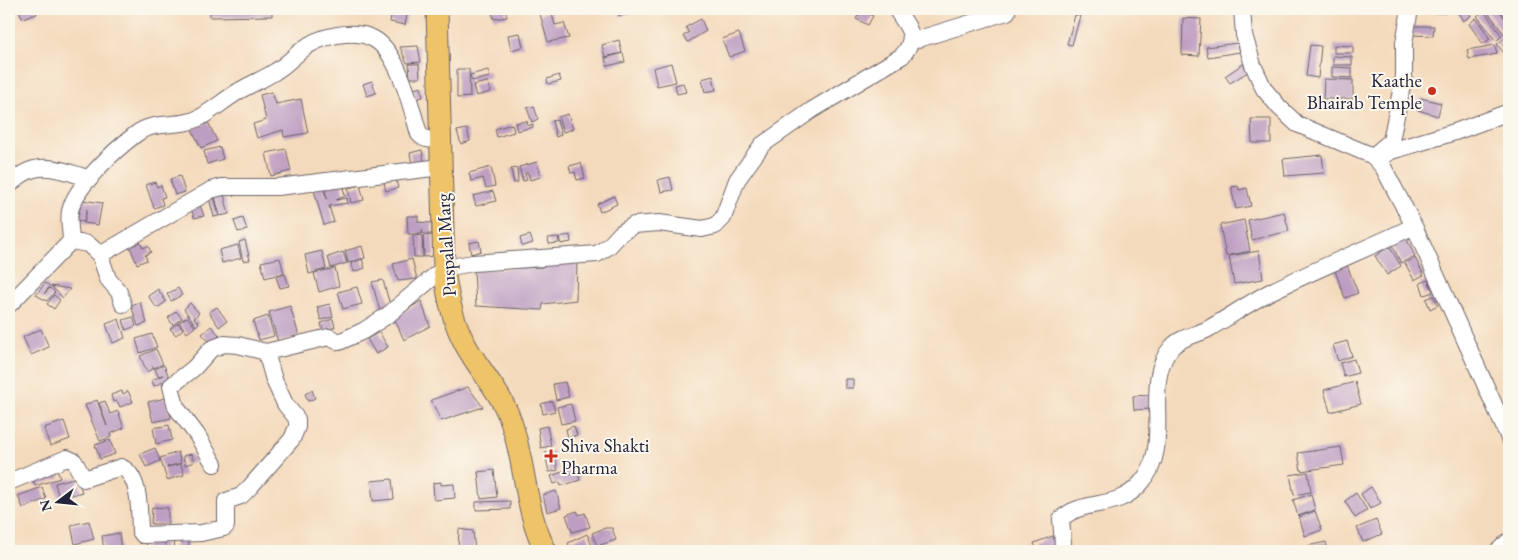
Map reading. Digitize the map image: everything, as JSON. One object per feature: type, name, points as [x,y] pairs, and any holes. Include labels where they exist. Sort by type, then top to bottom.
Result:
[{"type":"main road","name":"Puspalal Marg","points":[[437,9],[444,268],[447,295],[456,326],[465,346],[505,407],[511,421],[529,502],[546,551]]},
{"type":"street","points":[[896,9],[908,28],[912,41]]},
{"type":"street","points":[[1242,9],[1244,35],[1253,65],[1264,88],[1279,108],[1297,124],[1375,158],[1383,167],[1414,226],[1509,438]]},
{"type":"street","points":[[1375,158],[1391,141],[1404,76],[1404,42],[1410,9]]},
{"type":"street","points":[[214,464],[197,435],[176,407],[171,386],[194,368],[211,349],[224,344],[238,345],[266,352],[329,337],[339,342],[363,331],[388,315],[444,268],[473,263],[597,254],[628,228],[641,224],[659,223],[702,229],[715,226],[723,218],[737,180],[762,145],[812,110],[902,56],[912,41],[1007,12]]},
{"type":"street","points":[[72,241],[69,212],[74,200],[102,164],[138,132],[161,124],[181,125],[200,117],[241,90],[288,64],[303,49],[316,41],[333,36],[364,35],[382,46],[397,69],[419,134],[429,140],[441,139]]},
{"type":"street","points":[[1375,158],[1509,112]]},
{"type":"street","points":[[9,186],[30,169],[52,167],[90,179]]},
{"type":"street","points":[[100,255],[211,190],[222,187],[278,187],[441,167]]},
{"type":"street","points":[[1063,544],[1061,519],[1068,513],[1076,508],[1123,499],[1133,492],[1149,473],[1159,421],[1157,381],[1163,360],[1174,345],[1202,332],[1271,292],[1414,226]]},
{"type":"street","points":[[72,241],[88,244],[100,255],[108,279],[119,292],[123,304]]},
{"type":"street","points":[[9,305],[72,241]]},
{"type":"street","points":[[9,482],[67,458],[74,461],[78,472],[84,479],[121,467],[131,474],[136,489],[140,531],[143,535],[201,533],[224,528],[226,526],[226,501],[241,496],[250,487],[292,439],[297,427],[297,420],[285,404],[274,380],[266,352]]},
{"type":"street","points":[[1498,551],[1509,541]]},
{"type":"building","points":[[19,9],[35,9],[37,14],[22,18]]},
{"type":"building","points":[[210,9],[272,9],[272,16],[210,17]]},
{"type":"building","points":[[392,9],[408,9],[405,25],[390,22]]},
{"type":"building","points":[[491,9],[505,9],[507,17],[494,19]]},
{"type":"building","points":[[617,9],[636,9],[637,12],[619,16]]},
{"type":"building","points":[[1426,9],[1448,9],[1447,13],[1425,12]]},
{"type":"building","points":[[1456,9],[1467,9],[1471,16],[1463,21]]},
{"type":"building","points":[[1498,9],[1509,24],[1509,31],[1504,34],[1486,10]]},
{"type":"building","points":[[1499,9],[1509,9],[1509,22]]},
{"type":"building","points":[[861,10],[873,16],[868,25],[856,19]]},
{"type":"building","points":[[551,11],[555,25],[564,23],[569,38],[548,42],[540,14]]},
{"type":"building","points":[[1484,11],[1502,36],[1496,41],[1477,16]]},
{"type":"building","points":[[1075,15],[1080,16],[1072,45],[1067,44]]},
{"type":"building","points":[[1183,18],[1201,19],[1199,56],[1182,55]]},
{"type":"building","points":[[1476,18],[1490,39],[1483,44],[1469,24]]},
{"type":"building","points":[[701,19],[706,31],[688,42],[683,36],[689,33],[686,27]]},
{"type":"building","points":[[1413,26],[1434,26],[1433,36],[1413,35]]},
{"type":"building","points":[[520,33],[523,47],[511,50],[508,35]]},
{"type":"building","points":[[739,33],[745,51],[729,57],[722,39]]},
{"type":"building","points":[[1505,38],[1509,44],[1509,60],[1497,44]]},
{"type":"building","points":[[619,40],[622,53],[605,57],[602,45]]},
{"type":"building","points":[[1238,43],[1240,52],[1208,57],[1206,47]]},
{"type":"building","points":[[1310,45],[1321,46],[1318,78],[1306,76]]},
{"type":"building","points":[[1334,45],[1353,46],[1353,53],[1334,53]]},
{"type":"building","points":[[1495,45],[1497,54],[1469,59],[1467,50]]},
{"type":"building","points":[[418,46],[421,62],[407,63],[400,47]]},
{"type":"building","points":[[623,53],[625,62],[607,66],[605,58]]},
{"type":"building","points":[[1333,56],[1352,57],[1352,65],[1333,65]]},
{"type":"building","points":[[671,63],[676,82],[657,86],[653,68]]},
{"type":"building","points":[[409,64],[419,64],[420,78],[410,78]]},
{"type":"building","points":[[1243,64],[1248,72],[1230,83],[1225,76]]},
{"type":"building","points":[[1332,67],[1352,68],[1352,78],[1332,77]]},
{"type":"building","points":[[457,69],[469,69],[470,97],[457,98]]},
{"type":"building","points":[[488,70],[490,77],[472,81],[470,75]]},
{"type":"building","points":[[559,75],[561,81],[548,84],[547,79]]},
{"type":"building","points":[[713,76],[716,90],[705,92],[702,79]]},
{"type":"building","points":[[1324,79],[1353,80],[1353,99],[1323,99]]},
{"type":"building","points":[[372,81],[376,93],[367,96],[363,84]]},
{"type":"building","points":[[488,82],[491,92],[476,96],[473,85]]},
{"type":"building","points":[[683,83],[686,92],[677,94],[675,85]]},
{"type":"building","points":[[421,87],[423,97],[416,99],[414,89]]},
{"type":"building","points":[[272,92],[276,104],[301,99],[308,133],[284,137],[283,130],[257,138],[253,124],[266,120],[260,95]]},
{"type":"building","points":[[1421,98],[1441,103],[1438,116],[1418,110]]},
{"type":"building","points":[[534,106],[538,119],[532,122],[527,108]]},
{"type":"building","points":[[568,114],[573,129],[563,132],[558,117]]},
{"type":"building","points":[[1251,119],[1271,119],[1271,143],[1252,143]]},
{"type":"building","points":[[557,120],[561,135],[556,137],[552,121]]},
{"type":"building","points":[[527,121],[528,126],[533,124],[533,127],[517,131],[515,123]]},
{"type":"building","points":[[208,122],[217,141],[201,148],[192,129]]},
{"type":"building","points":[[512,124],[514,132],[497,137],[495,129]]},
{"type":"building","points":[[467,129],[470,141],[461,144],[457,131]]},
{"type":"building","points":[[220,147],[223,159],[207,164],[204,151]]},
{"type":"building","points":[[286,149],[291,171],[271,176],[266,153]]},
{"type":"building","points":[[422,150],[424,161],[412,164],[410,153]]},
{"type":"building","points":[[1322,155],[1324,173],[1285,176],[1283,159]]},
{"type":"building","points":[[537,162],[541,177],[530,180],[528,173],[525,173],[527,180],[523,181],[519,167]]},
{"type":"building","points":[[581,163],[585,178],[577,180],[575,172],[571,173],[569,166]]},
{"type":"building","points":[[491,167],[495,186],[486,188],[483,178],[471,181],[469,173]]},
{"type":"building","points":[[517,168],[518,182],[514,183],[511,169]]},
{"type":"building","points":[[180,176],[185,192],[175,195],[170,179]]},
{"type":"building","points":[[670,177],[673,190],[661,192],[658,180]]},
{"type":"building","points":[[396,180],[398,188],[386,191],[384,183]]},
{"type":"building","points":[[155,182],[157,187],[161,185],[165,197],[161,198],[163,205],[154,208],[146,185]]},
{"type":"building","points":[[342,183],[345,196],[336,200],[347,198],[348,203],[329,206],[334,222],[324,225],[313,187],[322,185],[327,199],[324,186]]},
{"type":"building","points":[[360,185],[364,200],[351,203],[348,188]]},
{"type":"building","points":[[1238,186],[1239,190],[1247,188],[1251,206],[1236,209],[1232,187]]},
{"type":"building","points":[[493,191],[496,201],[476,206],[473,196]]},
{"type":"building","points":[[224,195],[229,214],[220,216],[215,197]]},
{"type":"building","points":[[614,196],[617,204],[600,212],[597,204]]},
{"type":"building","points":[[214,197],[219,216],[214,217],[209,198]]},
{"type":"building","points":[[82,200],[102,203],[98,225],[84,223],[87,209],[84,222],[77,220]]},
{"type":"building","points":[[200,205],[204,216],[194,218],[191,208]]},
{"type":"building","points":[[1284,212],[1289,231],[1252,240],[1248,220]]},
{"type":"building","points":[[407,216],[418,216],[418,222],[432,223],[432,234],[423,234],[422,230],[422,234],[408,234]]},
{"type":"building","points":[[243,218],[247,230],[238,232],[234,221]]},
{"type":"building","points":[[1244,220],[1250,251],[1226,256],[1220,225]]},
{"type":"building","points":[[422,235],[423,257],[414,257],[413,236]]},
{"type":"building","points":[[433,235],[434,256],[424,257],[423,236]]},
{"type":"building","points":[[530,235],[533,243],[522,246],[520,238]]},
{"type":"building","points":[[570,235],[571,242],[561,244],[559,237]]},
{"type":"building","points":[[1405,236],[1415,256],[1401,263],[1391,243]]},
{"type":"building","points":[[558,237],[559,243],[549,244],[548,238]]},
{"type":"building","points":[[245,240],[250,260],[243,261],[239,242]]},
{"type":"building","points":[[479,241],[481,251],[471,254],[469,243]]},
{"type":"building","points":[[140,242],[143,248],[148,246],[151,252],[145,255],[147,260],[137,264],[130,247]]},
{"type":"building","points":[[238,245],[241,258],[222,263],[219,250]]},
{"type":"building","points":[[362,246],[365,258],[348,263],[345,251]]},
{"type":"building","points":[[1389,246],[1401,266],[1387,275],[1375,256]]},
{"type":"building","points":[[322,251],[326,269],[309,274],[305,255]]},
{"type":"building","points":[[1259,251],[1263,279],[1234,284],[1229,256]]},
{"type":"building","points":[[343,252],[347,263],[331,268],[328,257]]},
{"type":"building","points":[[280,258],[284,273],[265,278],[261,262]]},
{"type":"building","points":[[1415,258],[1424,275],[1414,280],[1405,263]]},
{"type":"building","points":[[362,259],[365,268],[354,272],[351,263]]},
{"type":"building","points":[[412,259],[417,279],[398,281],[393,264]]},
{"type":"building","points":[[577,260],[576,300],[543,304],[542,310],[476,306],[474,270],[542,267],[542,264]]},
{"type":"building","points":[[1346,263],[1358,293],[1345,298],[1334,268]]},
{"type":"building","points":[[335,268],[339,286],[319,292],[314,273]]},
{"type":"building","points":[[285,274],[289,286],[280,288],[276,277]]},
{"type":"building","points":[[383,280],[390,305],[380,311],[372,282]]},
{"type":"building","points":[[1428,280],[1433,292],[1424,295],[1420,283]]},
{"type":"building","points":[[45,283],[50,286],[44,294],[50,288],[55,292],[47,301],[36,295]]},
{"type":"building","points":[[51,286],[70,289],[63,298]]},
{"type":"building","points":[[357,287],[362,304],[343,309],[338,292]]},
{"type":"building","points":[[178,288],[182,295],[171,301],[167,294]]},
{"type":"building","points":[[158,289],[166,302],[157,308],[148,296]]},
{"type":"building","points":[[54,295],[60,300],[54,309],[47,304]]},
{"type":"building","points":[[1434,296],[1438,305],[1430,309],[1426,299]]},
{"type":"building","points":[[421,301],[430,326],[404,340],[394,318]]},
{"type":"building","points":[[140,302],[147,323],[138,326],[131,305]]},
{"type":"building","points":[[190,303],[199,313],[194,318],[199,323],[196,326],[184,309]]},
{"type":"building","points":[[330,304],[333,317],[321,320],[317,307]]},
{"type":"building","points":[[290,306],[299,336],[278,342],[269,312]]},
{"type":"building","points":[[217,307],[227,321],[219,327],[209,312]]},
{"type":"building","points":[[176,311],[182,318],[173,325],[168,318]]},
{"type":"building","points":[[268,316],[274,336],[259,340],[253,321]]},
{"type":"building","points":[[133,317],[136,326],[126,330],[123,320]]},
{"type":"building","points":[[187,317],[195,327],[187,333],[179,322]]},
{"type":"building","points":[[119,319],[125,338],[113,343],[106,324]]},
{"type":"building","points":[[333,319],[335,327],[323,331],[321,323]]},
{"type":"building","points":[[178,323],[183,329],[176,335],[170,329]]},
{"type":"building","points":[[211,326],[220,336],[211,344],[202,334]]},
{"type":"building","points":[[41,329],[49,347],[31,355],[23,337]]},
{"type":"building","points":[[379,332],[388,347],[376,354],[367,339]]},
{"type":"building","points":[[152,334],[157,347],[140,353],[136,339]]},
{"type":"building","points":[[1347,341],[1352,356],[1338,361],[1333,345]]},
{"type":"building","points":[[156,349],[163,364],[147,372],[140,356]]},
{"type":"building","points":[[1354,359],[1358,373],[1344,377],[1340,363]]},
{"type":"building","points":[[164,365],[170,379],[154,386],[152,380],[163,375],[158,376],[155,369]]},
{"type":"building","points":[[845,379],[853,379],[853,388],[845,388]]},
{"type":"building","points":[[565,382],[569,397],[556,400],[553,384]]},
{"type":"building","points":[[1355,382],[1361,404],[1330,412],[1324,390]]},
{"type":"building","points":[[468,387],[483,407],[441,421],[431,400]]},
{"type":"building","points":[[312,390],[315,398],[308,401],[305,394]]},
{"type":"building","points":[[122,391],[123,394],[128,391],[133,402],[120,407],[117,401],[113,402],[111,395]]},
{"type":"building","points":[[1149,395],[1150,409],[1134,410],[1133,396]]},
{"type":"building","points":[[166,398],[171,418],[153,422],[148,402]]},
{"type":"building","points":[[97,400],[107,426],[99,403],[105,401],[110,414],[118,411],[124,428],[110,434],[111,437],[100,441],[85,405]]},
{"type":"building","points":[[552,401],[555,411],[543,414],[541,404]]},
{"type":"building","points":[[571,404],[575,421],[561,424],[557,407]]},
{"type":"building","points":[[64,421],[70,439],[50,446],[44,428]]},
{"type":"building","points":[[169,425],[172,440],[156,444],[153,428]]},
{"type":"building","points":[[547,426],[551,446],[541,448],[538,428]]},
{"type":"building","points":[[574,426],[577,435],[568,438],[566,429]]},
{"type":"building","points":[[110,440],[115,454],[100,459],[95,445]]},
{"type":"building","points":[[1341,447],[1344,465],[1301,471],[1298,453]]},
{"type":"building","points":[[155,448],[160,461],[146,467],[140,454]]},
{"type":"building","points":[[553,451],[558,470],[549,472],[545,453]]},
{"type":"building","points":[[178,452],[181,463],[167,467],[181,464],[184,475],[167,480],[160,458]]},
{"type":"building","points":[[191,454],[194,462],[185,465],[183,456]]},
{"type":"building","points":[[56,467],[60,478],[35,486],[31,475]]},
{"type":"building","points":[[494,470],[497,497],[481,499],[478,472]]},
{"type":"building","points":[[568,470],[569,474],[577,472],[580,480],[561,486],[560,482],[554,484],[551,476]]},
{"type":"building","points":[[1308,472],[1311,492],[1294,495],[1290,475]]},
{"type":"building","points":[[77,477],[82,492],[59,499],[55,483]]},
{"type":"building","points":[[392,479],[394,499],[373,501],[371,481]]},
{"type":"building","points":[[441,482],[441,485],[454,484],[455,498],[434,500],[433,483]]},
{"type":"building","points":[[42,487],[46,499],[23,508],[18,496]]},
{"type":"building","points":[[1371,487],[1381,503],[1370,509],[1361,494]]},
{"type":"building","points":[[556,491],[561,508],[547,512],[543,495]]},
{"type":"building","points":[[1356,493],[1367,510],[1355,518],[1345,501]]},
{"type":"building","points":[[1311,494],[1315,510],[1298,516],[1293,500]]},
{"type":"building","points":[[510,501],[510,509],[476,510],[476,502]]},
{"type":"building","points":[[152,507],[168,508],[168,524],[151,524]]},
{"type":"building","points":[[577,511],[579,515],[585,513],[590,527],[572,532],[566,515]]},
{"type":"building","points":[[1315,511],[1322,530],[1305,536],[1299,517]]},
{"type":"building","points":[[1376,520],[1382,534],[1363,542],[1357,528]]},
{"type":"building","points":[[89,521],[94,539],[75,544],[71,525]]},
{"type":"building","points":[[605,528],[612,528],[616,540],[597,546],[592,533]]},
{"type":"building","points":[[459,529],[473,531],[475,551],[458,551]]},
{"type":"building","points":[[119,533],[121,550],[104,551],[102,536]]},
{"type":"building","points":[[587,534],[593,548],[585,551],[572,551],[568,543]]},
{"type":"building","points":[[1053,536],[1058,548],[1051,551],[1037,551],[1034,543]]},
{"type":"building","points":[[175,538],[189,540],[188,551],[174,551]]},
{"type":"building","points":[[147,541],[165,543],[164,551],[146,551]]},
{"type":"building","points":[[1326,542],[1328,551],[1309,551],[1307,546]]},
{"type":"place","name":"Kaathe Bhairab Temple","points":[[1432,91]]},
{"type":"place","name":"Shiva Shakti Pharma","points":[[551,456]]}]
